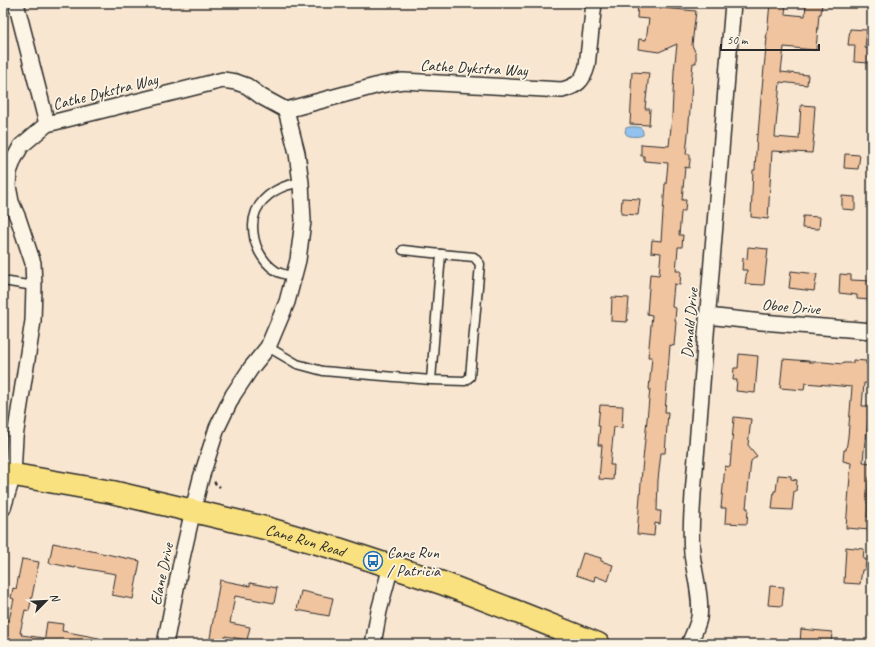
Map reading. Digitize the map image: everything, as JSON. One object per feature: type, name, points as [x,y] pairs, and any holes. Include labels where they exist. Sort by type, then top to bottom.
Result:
[{"type":"highway","name":"Cane Run Road","points":[[8,474],[112,492],[270,529],[338,549],[449,586],[598,644]]},
{"type":"street","name":"Cathe Dykstra Way","points":[[16,3],[47,124],[223,80],[236,82],[247,86],[262,97],[286,110],[379,85],[403,81],[562,90],[572,87],[579,82],[585,74],[594,3]]},
{"type":"street","name":"Donald Drive","points":[[689,644],[696,629],[699,612],[699,596],[692,554],[691,525],[733,3]]},
{"type":"street","points":[[193,510],[201,478],[217,428],[233,395],[251,368],[268,347],[287,302],[298,260],[303,221],[301,183],[297,153],[286,110]]},
{"type":"street","points":[[3,508],[33,321],[34,286],[33,263],[18,218],[10,202],[8,186],[9,172],[21,146],[47,124]]},
{"type":"street","name":"Oboe Drive","points":[[707,316],[872,331]]},
{"type":"street","name":"Elane Drive","points":[[165,644],[193,510]]},
{"type":"street","points":[[373,644],[379,610],[391,566]]},
{"type":"lane","points":[[294,277],[277,271],[268,264],[261,256],[256,246],[253,234],[256,212],[262,202],[269,195],[284,186],[294,183],[301,183]]},
{"type":"lane","points":[[268,347],[297,364],[323,371],[431,380],[465,381],[470,377],[480,264],[474,258],[403,250]]},
{"type":"lane","points":[[431,380],[441,254]]},
{"type":"lane","points":[[3,281],[34,286]]},
{"type":"water","points":[[626,128],[641,128],[643,135],[627,135],[625,132]]},
{"type":"building","points":[[638,3],[662,6],[662,8],[696,11],[692,45],[696,54],[696,63],[693,63],[686,154],[690,154],[690,161],[689,168],[685,167],[682,200],[686,200],[685,211],[682,211],[681,213],[679,235],[683,235],[682,247],[678,247],[676,271],[681,271],[680,285],[674,284],[672,307],[676,308],[676,322],[674,346],[670,345],[665,412],[668,412],[665,453],[661,453],[658,480],[657,511],[661,511],[660,524],[655,523],[654,536],[637,534],[652,357],[648,357],[652,315],[647,314],[650,274],[659,275],[661,253],[651,252],[652,240],[661,241],[668,163],[644,161],[644,156],[641,156],[641,144],[669,146],[677,44],[659,52],[638,49],[639,39],[646,40],[649,19],[637,18]]},
{"type":"building","points":[[770,3],[786,3],[785,14],[805,16],[806,3],[822,3],[821,14],[819,14],[816,50],[784,47],[781,72],[808,75],[807,85],[780,82],[775,137],[799,139],[801,105],[815,106],[812,153],[772,151],[768,219],[751,217],[753,170],[755,170],[757,134],[758,135]]},
{"type":"building","points":[[850,29],[867,30],[865,48],[869,49],[869,63],[854,62],[855,45],[848,45]]},
{"type":"building","points":[[632,72],[649,73],[645,109],[650,109],[649,125],[630,124]]},
{"type":"building","points":[[845,154],[860,155],[858,169],[844,168]]},
{"type":"building","points":[[842,196],[855,197],[855,210],[842,209]]},
{"type":"building","points":[[622,198],[640,199],[638,215],[621,214]]},
{"type":"building","points":[[803,216],[820,217],[819,229],[802,228]]},
{"type":"building","points":[[748,247],[768,249],[764,285],[745,284],[747,270],[742,270],[743,258],[747,259]]},
{"type":"building","points":[[791,271],[817,274],[814,291],[789,288]]},
{"type":"building","points":[[840,274],[851,275],[851,280],[872,281],[871,300],[857,299],[857,295],[839,293]]},
{"type":"building","points":[[612,297],[629,298],[627,322],[611,321]]},
{"type":"building","points":[[739,354],[758,356],[755,393],[736,391],[737,380],[733,380],[734,368],[738,368]]},
{"type":"building","points":[[783,359],[843,364],[853,363],[853,360],[866,361],[866,364],[872,365],[872,384],[864,383],[862,406],[872,406],[872,422],[868,421],[863,462],[872,463],[872,477],[869,477],[867,503],[867,517],[871,517],[870,530],[846,528],[851,463],[843,461],[844,450],[846,450],[848,437],[852,387],[805,383],[804,390],[780,388]]},
{"type":"building","points":[[600,405],[623,406],[622,428],[614,427],[610,465],[614,465],[613,480],[599,479],[602,445],[598,445]]},
{"type":"building","points":[[734,417],[751,419],[748,445],[757,456],[751,461],[746,508],[748,508],[747,524],[725,523],[726,508],[721,508],[725,466],[730,467]]},
{"type":"building","points":[[778,475],[791,476],[791,479],[797,480],[792,510],[772,509]]},
{"type":"building","points":[[53,543],[140,561],[133,599],[112,595],[116,574],[49,563]]},
{"type":"building","points":[[846,547],[864,549],[863,559],[866,559],[865,570],[862,570],[860,584],[844,583]]},
{"type":"building","points":[[583,553],[601,558],[601,561],[613,565],[608,581],[595,576],[594,581],[576,575]]},
{"type":"building","points":[[22,559],[39,562],[29,611],[25,610],[20,633],[22,633],[21,635],[44,638],[43,644],[3,644],[3,632],[6,620],[9,620],[14,599],[11,598],[13,588],[16,589]]},
{"type":"building","points":[[220,580],[250,586],[250,583],[277,588],[274,603],[235,596],[230,623],[250,627],[247,640],[225,636],[224,644],[209,644]]},
{"type":"building","points":[[770,586],[784,587],[782,606],[768,605]]},
{"type":"building","points":[[301,591],[333,598],[329,616],[297,610]]},
{"type":"building","points":[[47,622],[63,624],[62,631],[104,639],[104,644],[44,644]]},
{"type":"building","points":[[801,629],[832,632],[831,644],[800,644]]},
{"type":"place","name":"Cane Run / Patricia","points":[[373,561]]}]
